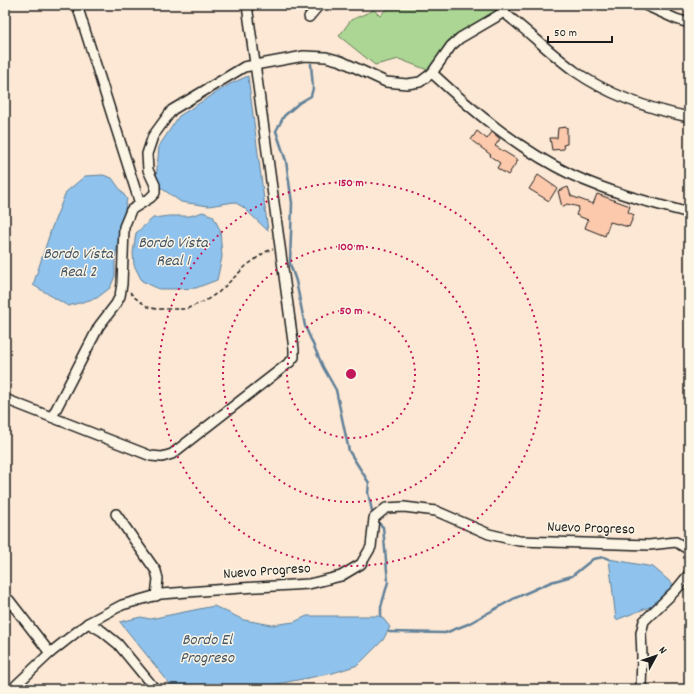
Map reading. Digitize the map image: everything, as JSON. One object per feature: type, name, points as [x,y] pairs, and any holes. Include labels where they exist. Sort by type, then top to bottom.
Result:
[{"type":"street","points":[[77,5],[140,204]]},
{"type":"street","points":[[5,399],[151,456],[162,457],[172,454],[290,362],[294,357],[247,5]]},
{"type":"street","points":[[309,17],[319,5]]},
{"type":"street","points":[[645,5],[676,19],[689,23]]},
{"type":"street","points":[[52,417],[99,326],[116,304],[120,296],[122,284],[124,227],[131,210],[155,193],[155,186],[148,170],[147,154],[153,136],[172,110],[244,67],[304,56],[326,57],[341,61],[386,82],[407,84],[420,82],[432,73],[451,46],[460,38],[496,18],[505,8],[576,72],[602,87],[642,104],[689,116]]},
{"type":"street","points":[[432,73],[479,114],[507,136],[534,154],[571,174],[621,194],[689,212]]},
{"type":"street","name":"Nuevo Progreso","points":[[12,689],[50,654],[88,623],[122,605],[161,594],[309,584],[341,576],[361,564],[371,547],[374,518],[386,508],[404,507],[436,511],[489,534],[519,541],[649,545],[676,542],[689,550]]},
{"type":"street","points":[[116,514],[156,572],[158,579],[156,596]]},
{"type":"street","points":[[641,689],[641,633],[644,621],[676,590],[689,574]]},
{"type":"street","points":[[9,600],[50,654]]},
{"type":"street","points":[[88,623],[118,644],[155,689]]},
{"type":"path","points":[[122,284],[134,297],[148,307],[156,309],[186,309],[219,292],[246,266],[265,252],[272,249]]},
{"type":"green space","points":[[390,5],[509,5],[449,40],[430,71],[399,59],[375,65],[339,36],[351,20],[374,10],[380,16]]},
{"type":"water","points":[[248,76],[268,231],[243,207],[234,202],[209,206],[181,202],[161,188],[156,180],[159,146],[179,116],[230,84]]},
{"type":"water","name":"Bordo Vista Real 2","points":[[103,175],[112,178],[127,199],[115,258],[115,276],[110,288],[97,298],[68,306],[33,285],[52,227],[66,192],[85,176]]},
{"type":"water","name":"Bordo Vista Real 1","points":[[203,212],[213,216],[220,230],[222,257],[217,280],[196,288],[177,289],[159,289],[142,281],[134,265],[133,253],[136,233],[153,218],[190,216]]},
{"type":"water","points":[[609,559],[653,567],[675,586],[652,606],[616,620]]},
{"type":"water","name":"Bordo El Progreso","points":[[214,606],[244,620],[272,625],[294,622],[307,616],[381,616],[390,627],[383,640],[358,665],[333,673],[252,689],[174,689],[120,622],[141,617],[150,619]]},
{"type":"building","points":[[567,127],[567,144],[563,145],[564,149],[552,150],[550,138],[557,138],[558,128]]},
{"type":"building","points":[[477,131],[487,139],[492,132],[500,139],[495,146],[518,160],[508,175],[497,168],[500,163],[471,140]]},
{"type":"building","points":[[538,175],[557,188],[549,201],[529,189]]},
{"type":"building","points":[[568,187],[571,196],[593,204],[597,194],[630,206],[628,212],[634,215],[629,227],[610,222],[605,236],[585,228],[588,220],[576,215],[579,207],[567,204],[562,207],[558,191]]},
{"type":"waterway","points":[[311,64],[313,88],[311,96],[299,103],[284,116],[276,131],[286,161],[292,203],[290,264],[296,281],[305,326],[323,367],[336,390],[349,451],[369,483],[368,493],[373,515]]},
{"type":"waterway","points":[[376,521],[383,527],[388,582],[381,607],[381,616]]},
{"type":"waterway","points":[[389,632],[445,633],[468,624],[515,598],[551,582],[572,576],[593,559],[604,557],[609,559]]}]
